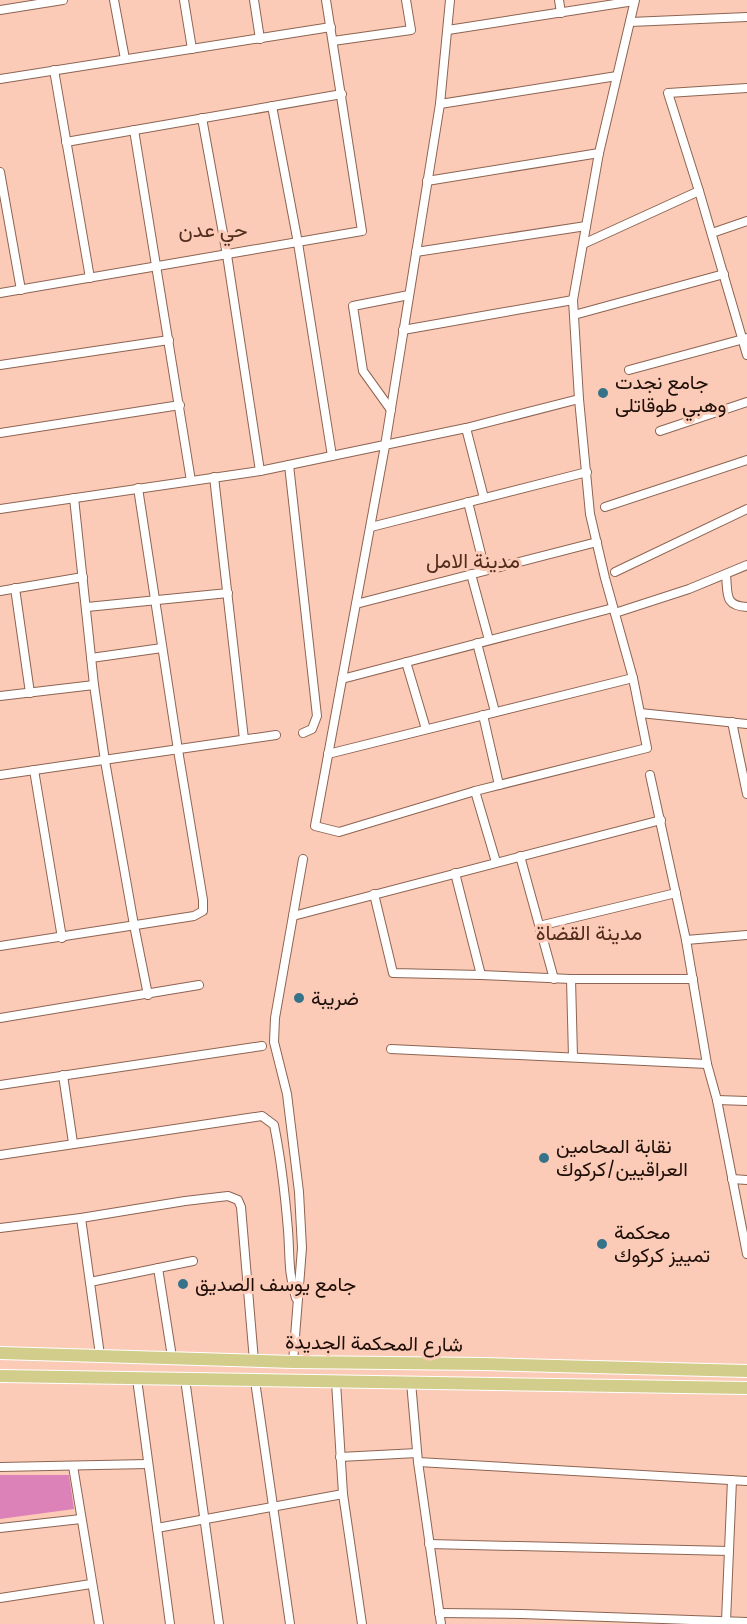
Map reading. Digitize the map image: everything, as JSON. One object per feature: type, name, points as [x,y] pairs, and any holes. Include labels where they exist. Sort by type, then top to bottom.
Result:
[{"type":"main road","name":"شارع المحكمة الجديدة","points":[[0,1353],[293,1362],[747,1371]]},
{"type":"main road","name":"شارع المحكمة الجديدة","points":[[0,1376],[747,1388]]},
{"type":"street","points":[[0,10],[63,0]]},
{"type":"street","points":[[114,0],[125,59]]},
{"type":"street","points":[[184,0],[192,49]]},
{"type":"street","points":[[254,0],[260,39]]},
{"type":"street","points":[[0,293],[362,231],[326,0]]},
{"type":"street","points":[[333,41],[411,30],[406,0]]},
{"type":"street","points":[[448,30],[635,1],[599,153],[573,300],[579,399],[590,514],[633,678],[647,748],[475,791],[339,832],[315,826],[391,410],[440,104],[450,0]]},
{"type":"street","points":[[559,0],[561,13]]},
{"type":"street","points":[[630,22],[747,17]]},
{"type":"street","points":[[0,79],[331,27]]},
{"type":"street","points":[[54,70],[90,278]]},
{"type":"street","points":[[440,104],[617,76]]},
{"type":"street","points":[[747,88],[668,93],[745,338],[747,355]]},
{"type":"street","points":[[66,142],[342,94]]},
{"type":"street","points":[[272,106],[298,243],[332,456]]},
{"type":"street","points":[[202,118],[227,255],[260,471]]},
{"type":"street","points":[[134,130],[191,481]]},
{"type":"street","points":[[427,181],[599,153]]},
{"type":"street","points":[[0,171],[21,290]]},
{"type":"street","points":[[583,244],[699,191]]},
{"type":"street","points":[[712,233],[747,221]]},
{"type":"street","points":[[416,252],[586,226]]},
{"type":"street","points":[[574,315],[724,274]]},
{"type":"street","points":[[391,410],[363,371],[353,306],[409,295]]},
{"type":"street","points":[[403,330],[573,300]]},
{"type":"street","points":[[629,370],[745,338]]},
{"type":"street","points":[[0,365],[169,340]]},
{"type":"street","points":[[0,509],[260,471],[466,428],[579,399]]},
{"type":"street","points":[[660,431],[747,402]]},
{"type":"street","points":[[0,433],[180,405]]},
{"type":"street","points":[[466,428],[484,498]]},
{"type":"street","points":[[605,507],[747,460]]},
{"type":"street","points":[[289,465],[317,716],[312,729],[303,733]]},
{"type":"street","points":[[371,527],[587,472]]},
{"type":"street","points":[[214,477],[244,739]]},
{"type":"street","points":[[0,946],[194,916],[203,911],[138,488]]},
{"type":"street","points":[[74,498],[94,686],[105,761],[148,995]]},
{"type":"street","points":[[468,502],[485,570]]},
{"type":"street","points":[[615,572],[747,509]]},
{"type":"street","points":[[356,604],[597,543]]},
{"type":"street","points":[[342,679],[680,593],[747,566]]},
{"type":"street","points":[[471,574],[489,640]]},
{"type":"street","points":[[726,575],[729,601],[734,606],[747,608]]},
{"type":"street","points":[[0,591],[83,577]]},
{"type":"street","points":[[15,588],[30,693]]},
{"type":"street","points":[[87,607],[228,593]]},
{"type":"street","points":[[477,644],[495,712]]},
{"type":"street","points":[[91,658],[162,648]]},
{"type":"street","points":[[406,662],[426,729]]},
{"type":"street","points":[[328,754],[633,678]]},
{"type":"street","points":[[0,696],[94,686]]},
{"type":"street","points":[[640,713],[747,724]]},
{"type":"street","points":[[483,715],[499,785]]},
{"type":"street","points":[[732,722],[747,794]]},
{"type":"street","points":[[0,775],[276,735]]},
{"type":"street","points":[[34,770],[62,938]]},
{"type":"street","points":[[650,775],[686,940],[707,1064],[717,1100],[747,1254]]},
{"type":"street","points":[[475,791],[496,862]]},
{"type":"street","points":[[294,916],[661,820]]},
{"type":"street","points":[[520,856],[554,978]]},
{"type":"street","points":[[293,1362],[302,1248],[299,1192],[287,1094],[274,1042],[274,1018],[303,859]]},
{"type":"street","points":[[455,873],[481,975]]},
{"type":"street","points":[[539,926],[676,893]]},
{"type":"street","points":[[374,894],[393,974],[571,979],[693,979]]},
{"type":"street","points":[[686,940],[747,935]]},
{"type":"street","points":[[571,979],[573,1057]]},
{"type":"street","points":[[0,1018],[199,985]]},
{"type":"street","points":[[0,1085],[262,1046]]},
{"type":"street","points":[[391,1049],[707,1064]]},
{"type":"street","points":[[63,1076],[73,1143]]},
{"type":"street","points":[[717,1100],[747,1101]]},
{"type":"street","points":[[0,1155],[262,1116],[274,1125],[280,1155],[290,1245],[290,1278],[298,1303]]},
{"type":"street","points":[[732,1179],[747,1180]]},
{"type":"street","points":[[0,1228],[81,1218],[196,1199],[228,1196],[238,1200],[241,1207],[254,1361]]},
{"type":"street","points":[[81,1218],[100,1355]]},
{"type":"street","points":[[90,1282],[193,1261]]},
{"type":"street","points":[[158,1269],[172,1357]]},
{"type":"street","points":[[137,1379],[170,1624]]},
{"type":"street","points":[[185,1379],[219,1624]]},
{"type":"street","points":[[255,1381],[290,1624]]},
{"type":"street","points":[[336,1382],[343,1494],[362,1624]]},
{"type":"street","points":[[411,1382],[418,1458],[441,1624]]},
{"type":"street","points":[[340,1457],[418,1458],[747,1481]]},
{"type":"street","points":[[0,1467],[148,1464]]},
{"type":"street","points":[[73,1466],[99,1624]]},
{"type":"street","points":[[726,1621],[732,1480]]},
{"type":"street","points":[[157,1528],[343,1494]]},
{"type":"street","points":[[0,1528],[81,1519]]},
{"type":"street","points":[[429,1544],[729,1551]]},
{"type":"street","points":[[0,1599],[92,1584]]},
{"type":"street","points":[[439,1613],[522,1614],[592,1620],[747,1622]]},
{"type":"street","points":[[522,1614],[523,1624]]},
{"type":"shaded area","points":[[0,1475],[69,1475],[74,1509],[0,1519]]},
{"type":"place","name":"جامع نجدت وهبي طوقاتلى","points":[[603,393]]},
{"type":"place","name":"ضريبة","points":[[299,998]]},
{"type":"place","name":"نقابة المحامين العراقيين/كركوك","points":[[544,1158]]},
{"type":"place","name":"محكمة تمييز كركوك","points":[[602,1244]]},
{"type":"place","name":"جامع يوسف الصديق","points":[[183,1284]]},
{"type":"district","name":"حي عدن","points":[[213,230]]},
{"type":"district","name":"مدينة الامل","points":[[473,561]]},
{"type":"district","name":"مدينة القضاة","points":[[589,933]]}]
